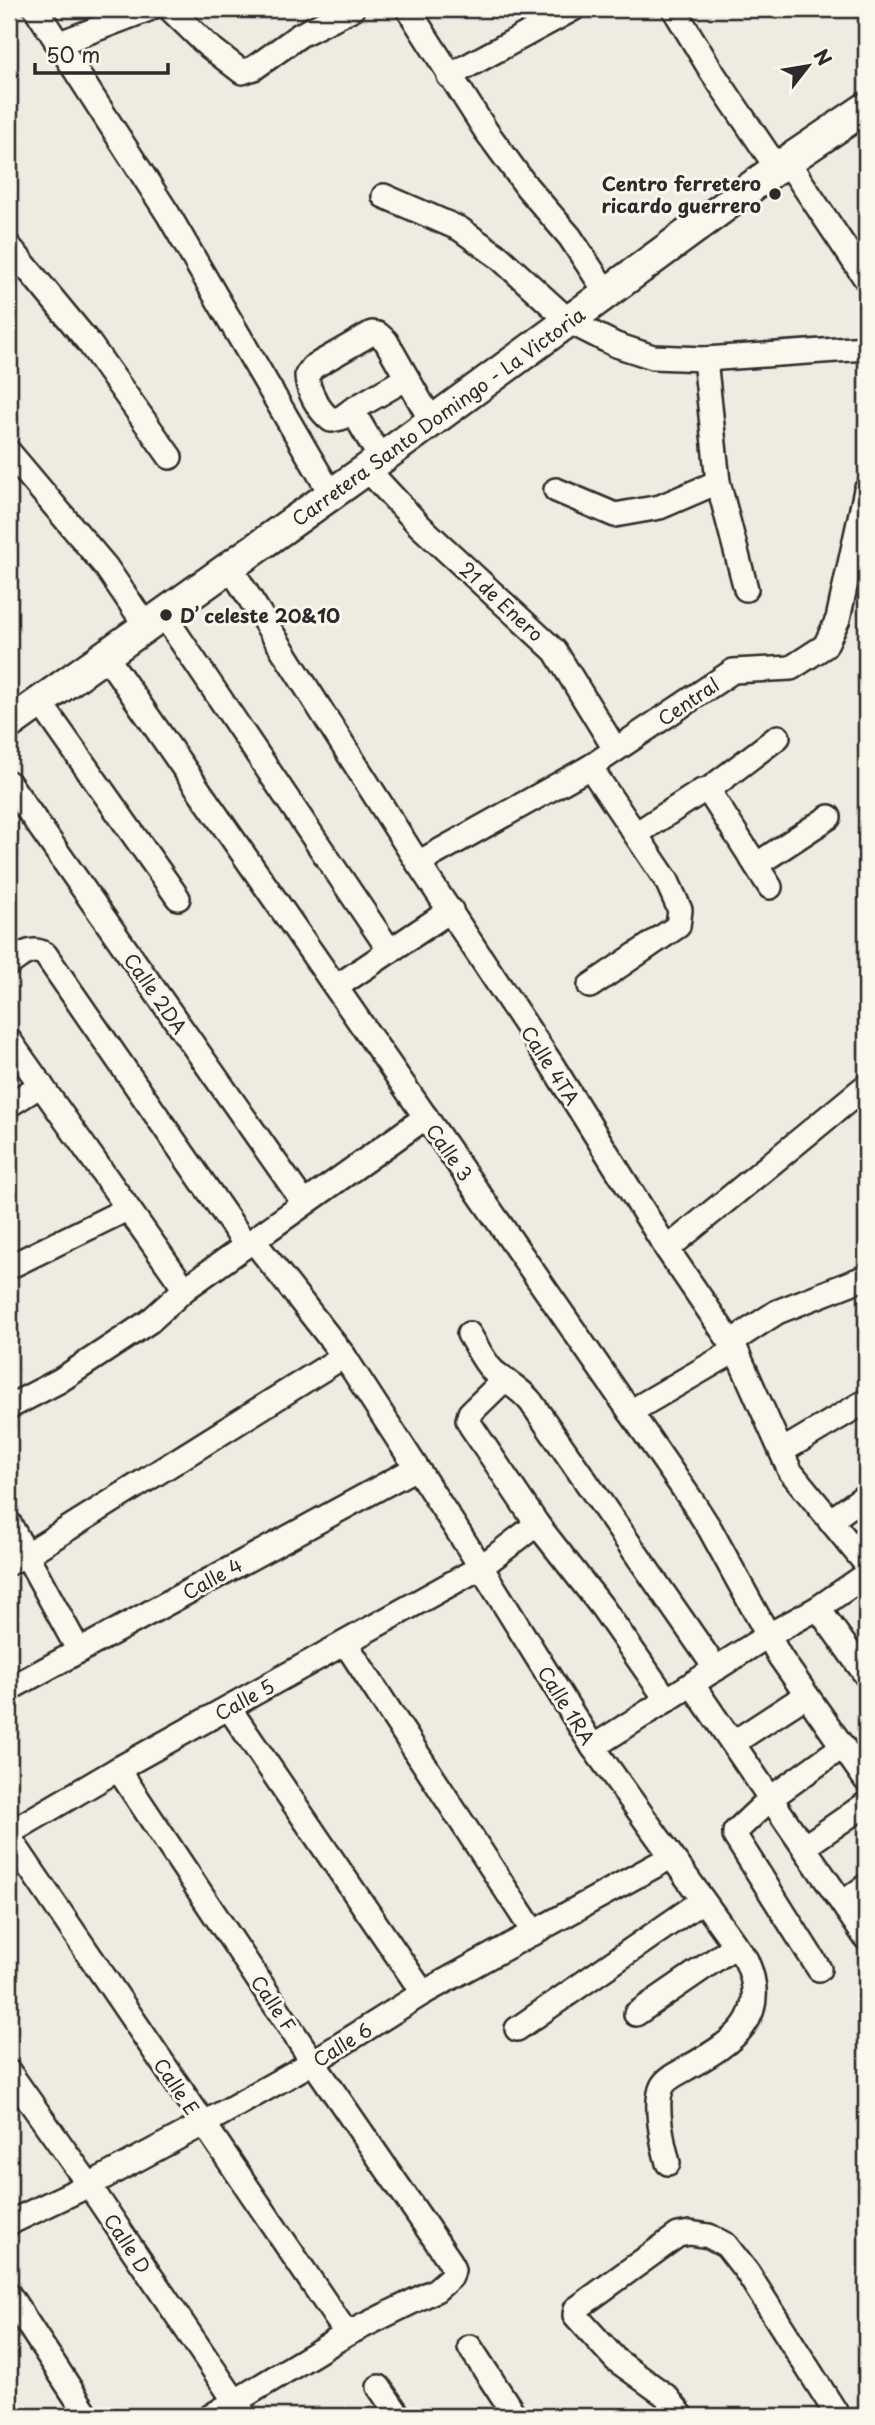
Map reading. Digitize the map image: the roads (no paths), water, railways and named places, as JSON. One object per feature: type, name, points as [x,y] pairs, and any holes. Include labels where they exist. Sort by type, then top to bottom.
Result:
[{"type":"main road","name":"Carretera Santo Domingo - La Victoria","points":[[9,724],[374,464],[782,165],[866,108]]},
{"type":"street","points":[[36,9],[168,214],[331,494]]},
{"type":"street","points":[[57,44],[149,9]]},
{"type":"street","points":[[170,9],[207,45],[242,72],[254,68],[300,35],[352,9]]},
{"type":"street","points":[[408,9],[449,76],[527,187],[570,237],[606,292]]},
{"type":"street","points":[[449,76],[545,15],[573,9]]},
{"type":"street","points":[[674,9],[782,165],[866,279]]},
{"type":"street","points":[[384,196],[460,229],[499,257],[570,322],[616,345],[653,357],[705,359],[866,348]]},
{"type":"street","points":[[9,246],[89,343],[170,457]]},
{"type":"street","points":[[407,379],[341,418],[331,420],[323,414],[307,384],[307,375],[313,367],[372,333],[378,334],[386,341],[432,422]]},
{"type":"street","points":[[705,359],[718,482],[746,589]]},
{"type":"street","name":"21 de Enero","points":[[352,410],[374,464],[419,525],[555,651],[615,749]]},
{"type":"street","points":[[10,455],[155,620],[390,951]]},
{"type":"street","points":[[556,491],[615,516],[660,507],[718,482]]},
{"type":"street","name":"Central","points":[[418,863],[590,767],[733,671],[791,668],[825,646],[838,619],[866,490]]},
{"type":"street","name":"Calle 4TA","points":[[230,567],[667,1249],[733,1346],[790,1471],[866,1564]]},
{"type":"street","name":"Calle 3","points":[[106,656],[710,1530],[780,1657],[866,1780]]},
{"type":"street","points":[[40,702],[178,898]]},
{"type":"street","points":[[636,834],[702,791],[708,790],[778,737]]},
{"type":"street","points":[[590,767],[667,881],[680,910],[678,926],[590,986]]},
{"type":"street","name":"Calle 2DA","points":[[9,783],[304,1203]]},
{"type":"street","points":[[708,790],[770,887]]},
{"type":"street","points":[[756,865],[829,817]]},
{"type":"street","points":[[336,987],[451,910]]},
{"type":"street","name":"Calle 1RA","points":[[9,964],[29,950],[45,954],[249,1242],[344,1356],[481,1567],[593,1747],[746,1959],[753,1975],[755,1993],[750,2014],[740,2034],[715,2053],[666,2081],[660,2090],[660,2133],[668,2163]]},
{"type":"street","points":[[9,1040],[185,1289]]},
{"type":"street","points":[[9,1105],[41,1085]]},
{"type":"street","points":[[667,1249],[866,1086]]},
{"type":"street","points":[[9,1407],[59,1381],[150,1321],[185,1289],[426,1117]]},
{"type":"street","points":[[9,1267],[127,1209]]},
{"type":"street","points":[[630,1412],[733,1346],[777,1312],[866,1277]]},
{"type":"street","points":[[469,1334],[490,1368],[520,1389],[531,1402],[716,1669]]},
{"type":"street","points":[[17,1559],[344,1356]]},
{"type":"street","points":[[504,1380],[470,1413],[468,1420],[537,1524],[602,1607],[667,1700]]},
{"type":"street","points":[[782,1451],[866,1401]]},
{"type":"street","name":"Calle 4","points":[[9,1689],[416,1468]]},
{"type":"street","points":[[830,1521],[866,1495]]},
{"type":"street","points":[[9,1523],[17,1559],[79,1651]]},
{"type":"street","name":"Calle 5","points":[[9,1835],[118,1769],[481,1567],[537,1524]]},
{"type":"street","points":[[593,1747],[767,1636],[818,1608],[866,1575]]},
{"type":"street","points":[[818,1608],[866,1675]]},
{"type":"street","points":[[346,1644],[534,1933]]},
{"type":"street","points":[[692,1684],[866,1938]]},
{"type":"street","points":[[733,1744],[805,1696]]},
{"type":"street","points":[[229,1707],[424,1993]]},
{"type":"street","points":[[819,1969],[735,1832],[771,1798],[843,1746]]},
{"type":"street","name":"Calle F","points":[[118,1769],[313,2062],[450,2261],[453,2270],[451,2277],[436,2290],[347,2334]]},
{"type":"street","points":[[804,1847],[866,1804]]},
{"type":"street","name":"Calle E","points":[[9,1835],[202,2124],[347,2334]]},
{"type":"street","name":"Calle 6","points":[[9,2223],[89,2185],[202,2124],[313,2062],[424,1993],[671,1857]]},
{"type":"street","points":[[843,1903],[866,1886]]},
{"type":"street","points":[[517,2029],[702,1901]]},
{"type":"street","points":[[636,2014],[735,1946]]},
{"type":"street","name":"Calle D","points":[[9,2072],[240,2408]]},
{"type":"street","points":[[682,2416],[666,2396],[616,2360],[575,2315],[576,2309],[678,2235],[690,2233],[709,2236],[726,2245],[747,2272],[838,2416]]},
{"type":"street","points":[[9,2295],[88,2416]]},
{"type":"street","points":[[211,2416],[240,2408],[347,2334]]},
{"type":"street","points":[[470,2347],[515,2416]]},
{"type":"street","points":[[379,2387],[399,2416]]},
{"type":"place","name":"Centro ferretero ricardo guerrero","points":[[775,194]]},
{"type":"place","name":"D’ celeste 20&10","points":[[166,615]]}]
